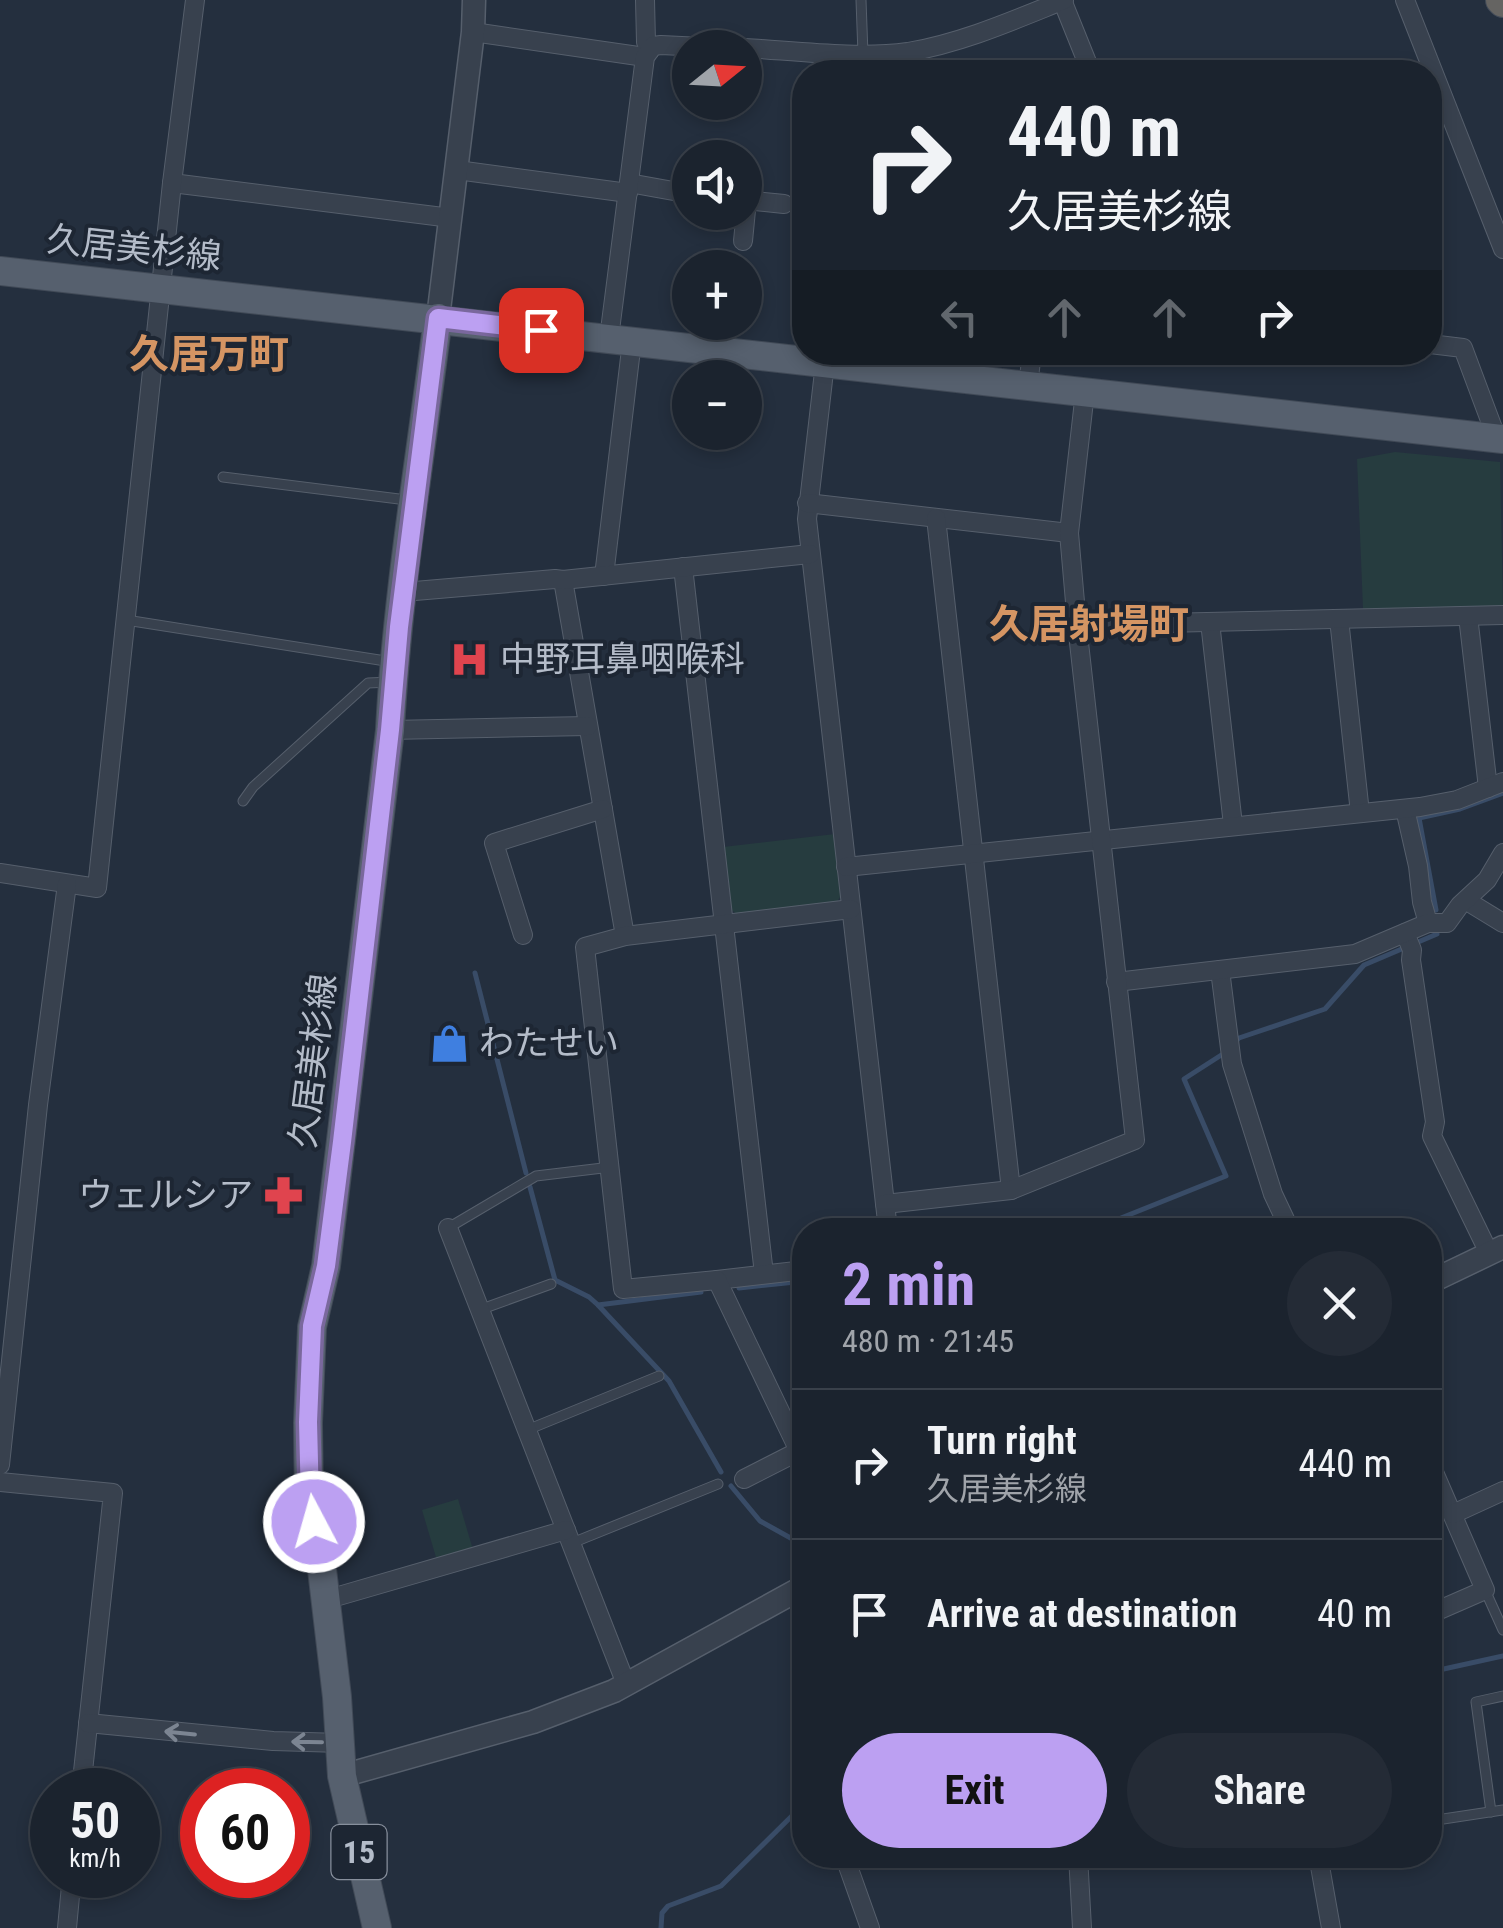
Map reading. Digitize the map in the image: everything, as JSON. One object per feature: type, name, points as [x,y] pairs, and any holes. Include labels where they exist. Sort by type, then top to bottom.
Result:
[{"type":"main road","name":"久居美杉線","points":[[0,271],[792,359]]},
{"type":"main road","name":"久居美杉線","points":[[376,1928],[342,1776],[319,1544],[310,1502],[308,1422],[312,1326],[326,1266],[438,318]]},
{"type":"main road","name":"久居美杉線","points":[[842,365],[1500,439]]},
{"type":"street","points":[[0,873],[97,888],[194,0]]},
{"type":"street","points":[[438,318],[474,32],[474,0]]},
{"type":"street","points":[[604,576],[628,188],[648,54],[645,0]]},
{"type":"street","points":[[762,49],[908,52],[996,27],[1062,0],[1085,60]]},
{"type":"street","points":[[1405,0],[1429,60]]},
{"type":"street","points":[[474,32],[648,54]]},
{"type":"street","points":[[648,54],[653,46],[672,45]]},
{"type":"street","points":[[1442,94],[1503,249]]},
{"type":"street","points":[[457,170],[672,192]]},
{"type":"street","points":[[172,183],[451,218]]},
{"type":"street","points":[[762,202],[784,204]]},
{"type":"street","points":[[743,242],[744,230]]},
{"type":"street","points":[[1442,345],[1463,348],[1500,439]]},
{"type":"street","points":[[824,365],[806,519],[887,1218]]},
{"type":"street","points":[[1028,386],[1030,365]]},
{"type":"street","points":[[885,1204],[1012,1190],[1135,1140],[1069,533],[1085,392]]},
{"type":"street","points":[[808,503],[1069,533]]},
{"type":"street","points":[[936,518],[1012,1190]]},
{"type":"street","points":[[403,592],[810,554]]},
{"type":"street","points":[[683,567],[764,1274]]},
{"type":"street","points":[[563,580],[625,936]]},
{"type":"street","points":[[1077,625],[1503,615]]},
{"type":"street","points":[[846,866],[1405,809],[1457,800],[1495,784],[1468,616]]},
{"type":"street","points":[[1339,619],[1360,813]]},
{"type":"street","points":[[1210,622],[1234,825]]},
{"type":"street","points":[[390,730],[588,726]]},
{"type":"street","points":[[524,935],[494,842],[603,809]]},
{"type":"street","points":[[1405,809],[1428,923]]},
{"type":"street","points":[[1116,982],[1355,954],[1408,940],[1428,923],[1446,922],[1487,880],[1503,853]]},
{"type":"street","points":[[0,1465],[36,1124],[67,884]]},
{"type":"street","points":[[1466,901],[1503,923]]},
{"type":"street","points":[[792,1271],[624,1289],[585,947],[625,936],[851,908]]},
{"type":"street","points":[[1408,940],[1435,1122],[1432,1136],[1499,1248],[1442,1276]]},
{"type":"street","points":[[1220,970],[1230,1046],[1273,1194],[1284,1218]]},
{"type":"street","points":[[448,1228],[626,1684]]},
{"type":"street","points":[[717,1280],[792,1429]]},
{"type":"street","points":[[744,1479],[792,1454]]},
{"type":"street","points":[[0,1482],[112,1494],[84,1768]]},
{"type":"street","points":[[1442,1490],[1486,1590],[1442,1609]]},
{"type":"street","points":[[1453,1514],[1503,1491]]},
{"type":"street","points":[[325,1600],[569,1536]]},
{"type":"street","points":[[342,1776],[534,1722],[626,1684],[792,1593]]},
{"type":"street","points":[[88,1723],[272,1742],[341,1743]]},
{"type":"street","points":[[849,1868],[870,1928]]},
{"type":"street","points":[[1079,1868],[1082,1928]]},
{"type":"street","points":[[1320,1868],[1331,1928]]},
{"type":"street","points":[[67,1928],[70,1898]]},
{"type":"lane","points":[[860,0],[863,54]]},
{"type":"lane","points":[[223,477],[415,501]]},
{"type":"lane","points":[[124,619],[394,672]]},
{"type":"lane","points":[[243,801],[253,787],[368,683],[394,672]]},
{"type":"lane","points":[[448,1228],[536,1176],[611,1167]]},
{"type":"lane","points":[[482,1309],[551,1284]]},
{"type":"lane","points":[[528,1430],[659,1376]]},
{"type":"lane","points":[[569,1536],[718,1484]]},
{"type":"lane","points":[[1486,1590],[1503,1630]]},
{"type":"lane","points":[[1491,1812],[1476,1702],[1503,1696]]},
{"type":"lane","points":[[1442,1819],[1503,1810]]},
{"type":"green space","points":[[1395,452],[1500,462],[1503,606],[1363,609],[1357,459]]},
{"type":"green space","points":[[835,834],[842,894],[837,902],[737,914],[730,909],[723,847]]},
{"type":"green space","points":[[458,1499],[474,1553],[438,1564],[422,1510]]},
{"type":"waterway","points":[[1436,910],[1419,818],[1460,809],[1503,793]]},
{"type":"waterway","points":[[1233,1044],[1239,1038],[1325,1009],[1364,965],[1437,934]]},
{"type":"waterway","points":[[475,973],[526,1173]]},
{"type":"waterway","points":[[1121,1218],[1226,1176],[1184,1079],[1226,1052]]},
{"type":"waterway","points":[[530,1187],[555,1280],[589,1297],[669,1381],[721,1472]]},
{"type":"waterway","points":[[739,1288],[792,1282]]},
{"type":"waterway","points":[[598,1305],[701,1292]]},
{"type":"waterway","points":[[731,1486],[760,1521],[792,1539]]},
{"type":"waterway","points":[[1442,1669],[1503,1656]]},
{"type":"waterway","points":[[661,1928],[662,1913],[668,1906],[721,1886],[792,1816]]},
{"type":"place","name":"中野耳鼻咽喉科","points":[[470,659]]},
{"type":"place","name":"わたせい","points":[[449,1043]]},
{"type":"place","name":"ウェルシア","points":[[283,1195]]},
{"type":"district","name":"久居万町","points":[[209,354]]},
{"type":"district","name":"久居射場町","points":[[1089,624]]},
{"type":"route","points":[[314,1522],[308,1422],[312,1326],[326,1266],[342,1142],[390,730],[392,681],[438,318],[541,330]]}]
